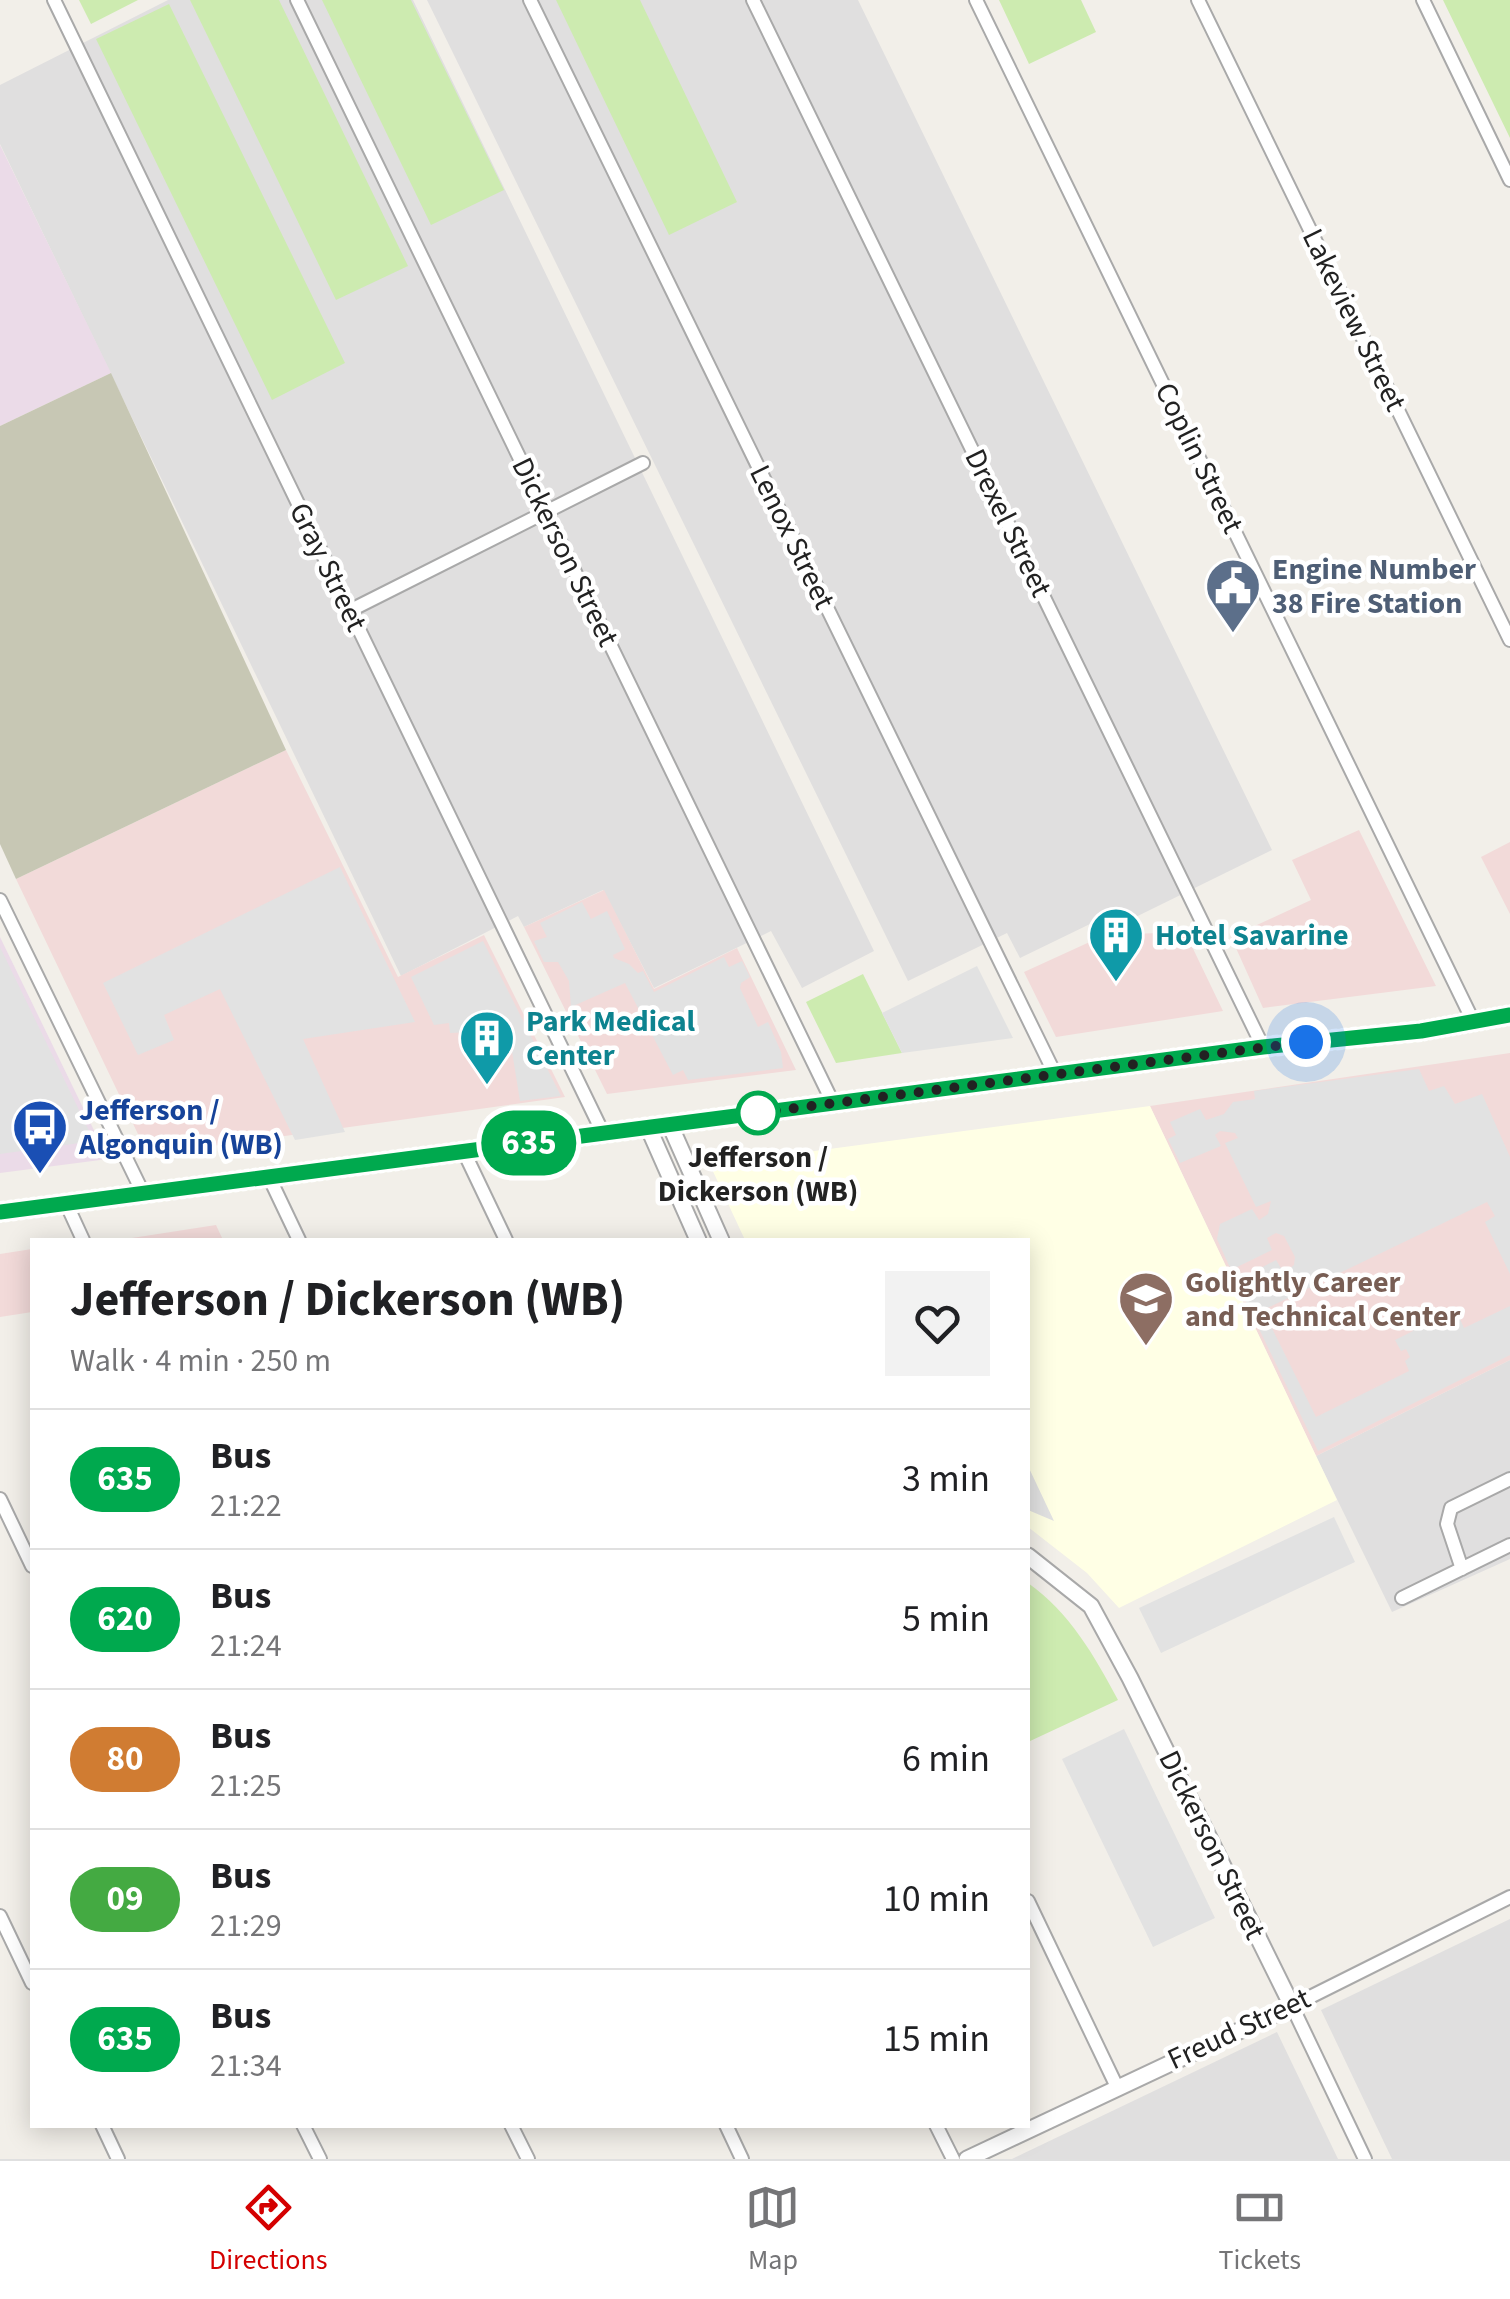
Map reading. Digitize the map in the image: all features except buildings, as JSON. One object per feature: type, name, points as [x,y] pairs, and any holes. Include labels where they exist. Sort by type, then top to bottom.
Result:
[{"type":"main road","points":[[0,1212],[1263,1047],[1474,1023],[1510,1015]]},
{"type":"street","name":"Gray Street","points":[[54,0],[603,1134]]},
{"type":"street","name":"Dickerson Street","points":[[297,0],[833,1103]]},
{"type":"street","name":"Lenox Street","points":[[530,0],[1054,1074]]},
{"type":"street","name":"Drexel Street","points":[[753,0],[1263,1047]]},
{"type":"street","name":"Coplin Street","points":[[976,0],[1474,1023]]},
{"type":"street","name":"Lakeview Street","points":[[1198,0],[1510,640]]},
{"type":"street","points":[[1423,0],[1510,180]]},
{"type":"street","points":[[349,610],[642,463]]},
{"type":"street","points":[[0,900],[143,1194]]},
{"type":"street","points":[[670,1125],[720,1238]]},
{"type":"street","points":[[648,1128],[697,1238]]},
{"type":"street","points":[[464,1152],[505,1238]]},
{"type":"street","points":[[269,1177],[298,1238]]},
{"type":"street","points":[[66,1203],[82,1238]]},
{"type":"street","points":[[1462,1569],[1447,1524],[1451,1508],[1510,1479]]},
{"type":"street","points":[[0,1499],[30,1562]]},
{"type":"street","points":[[1402,1598],[1510,1546]]},
{"type":"street","name":"Dickerson Street","points":[[1030,1558],[1090,1606],[1130,1678],[1365,2159]]},
{"type":"street","name":"Freud Street","points":[[967,2159],[1510,1898]]},
{"type":"street","points":[[1030,1905],[1117,2087]]},
{"type":"street","points":[[0,1916],[30,1978]]},
{"type":"street","points":[[103,2128],[118,2159]]},
{"type":"street","points":[[304,2128],[320,2159]]},
{"type":"street","points":[[513,2128],[528,2159]]},
{"type":"street","points":[[727,2128],[742,2159]]},
{"type":"street","points":[[938,2128],[953,2159]]},
{"type":"shaded area","points":[[168,0],[413,0],[874,951],[802,988],[771,931],[654,988],[603,890],[524,927],[518,916],[401,976],[0,144],[0,85]]},
{"type":"shaded area","points":[[427,0],[858,0],[1272,850],[1097,936],[1090,924],[1020,958],[1007,933],[908,981]]},
{"type":"shaded area","points":[[0,145],[111,373],[0,426]]},
{"type":"shaded area","points":[[111,373],[286,750],[16,879],[0,844],[0,426]]},
{"type":"shaded area","points":[[286,750],[398,977],[484,935],[565,1097],[148,1155],[16,879]]},
{"type":"shaded area","points":[[1359,830],[1436,986],[1263,1008],[1231,937],[1311,900],[1292,860]]},
{"type":"shaded area","points":[[1510,842],[1510,914],[1481,857]]},
{"type":"shaded area","points":[[340,867],[415,1022],[303,1039],[345,1132],[295,1140],[220,989],[164,1015],[174,1040],[138,1055],[103,983]]},
{"type":"shaded area","points":[[604,890],[654,989],[737,948],[796,1070],[607,1094],[524,927]]},
{"type":"shaded area","points":[[582,902],[591,919],[607,911],[625,949],[614,958],[638,973],[643,971],[654,992],[724,957],[729,967],[742,961],[750,977],[740,988],[758,1027],[768,1022],[781,1052],[783,1068],[688,1080],[683,1070],[673,1075],[625,983],[571,1007],[569,981],[558,962],[544,962],[534,941],[547,937],[540,923]]},
{"type":"shaded area","points":[[1185,932],[1223,1011],[1056,1037],[1024,972],[1105,935]]},
{"type":"shaded area","points":[[0,937],[108,1159],[0,1173]]},
{"type":"shaded area","points":[[483,941],[561,1096],[520,1101],[509,1033],[473,1039],[472,1032],[450,1033],[449,1023],[434,1025],[411,977]]},
{"type":"shaded area","points":[[0,947],[94,1141],[0,1154]]},
{"type":"shaded area","points":[[977,966],[1013,1038],[902,1053],[882,1013]]},
{"type":"shaded area","points":[[1510,1053],[1510,1360],[1316,1456],[1150,1106]]},
{"type":"shaded area","points":[[1419,1069],[1429,1091],[1444,1086],[1455,1104],[1482,1094],[1499,1132],[1510,1157],[1510,1274],[1485,1222],[1495,1216],[1487,1202],[1263,1310],[1316,1417],[1409,1371],[1405,1361],[1410,1357],[1395,1340],[1413,1331],[1407,1316],[1425,1307],[1431,1316],[1454,1306],[1464,1328],[1510,1306],[1510,1355],[1318,1451],[1236,1281],[1276,1260],[1284,1273],[1294,1265],[1295,1257],[1284,1236],[1276,1233],[1267,1238],[1272,1250],[1231,1270],[1217,1239],[1220,1224],[1252,1209],[1259,1220],[1268,1214],[1271,1201],[1256,1207],[1225,1143],[1238,1138],[1235,1133],[1220,1131],[1215,1135],[1221,1146],[1180,1163],[1168,1139],[1176,1135],[1170,1122],[1200,1109],[1206,1120],[1224,1114],[1233,1102],[1255,1099],[1254,1091]]},
{"type":"shaded area","name":"Golightly Career and Technical Center","points":[[1150,1106],[1337,1500],[1119,1608],[1087,1573],[1030,1529],[1030,1238],[744,1238],[710,1165]]},
{"type":"shaded area","points":[[216,1225],[222,1238],[132,1238]]},
{"type":"shaded area","points":[[30,1249],[30,1312],[0,1317],[0,1254]]},
{"type":"shaded area","points":[[1510,1360],[1510,1559],[1392,1612],[1316,1456]]},
{"type":"shaded area","points":[[1030,1470],[1054,1521],[1030,1511]]},
{"type":"shaded area","points":[[1334,1517],[1355,1562],[1161,1653],[1139,1608]]},
{"type":"shaded area","points":[[1124,1729],[1215,1918],[1153,1947],[1062,1759]]},
{"type":"shaded area","points":[[1510,1919],[1510,2159],[1392,2159],[1321,2010]]},
{"type":"shaded area","points":[[1277,2032],[1338,2159],[1012,2159]]},
{"type":"green space","points":[[79,0],[138,0],[91,24]]},
{"type":"green space","points":[[190,0],[279,0],[408,266],[336,300]]},
{"type":"green space","points":[[322,0],[411,0],[504,190],[431,225]]},
{"type":"green space","points":[[556,0],[640,0],[737,202],[669,235]]},
{"type":"green space","points":[[999,0],[1081,0],[1096,32],[1029,64]]},
{"type":"green space","points":[[1443,0],[1510,0],[1510,138]]},
{"type":"green space","points":[[169,4],[345,363],[272,400],[96,39]]},
{"type":"green space","points":[[863,974],[902,1053],[836,1063],[806,1002]]},
{"type":"green space","points":[[1030,1585],[1069,1621],[1118,1700],[1030,1741]]},
{"type":"bus line","name":"635","points":[[0,1212],[1263,1047],[1421,1031],[1510,1015]]},
{"type":"place","name":"Engine Number 38 Fire Station","points":[[1233,635]]},
{"type":"place","name":"Hotel Savarine","points":[[1116,984]]},
{"type":"place","name":"Park Medical Center","points":[[487,1087]]},
{"type":"place","name":"Jefferson / Dickerson (WB)","points":[[758,1113]]},
{"type":"place","name":"Jefferson / Algonquin (WB)","points":[[40,1176]]},
{"type":"place","name":"Golightly Career and Technical Center","points":[[1146,1348]]},
{"type":"route","points":[[758,1113],[1306,1042]]}]
